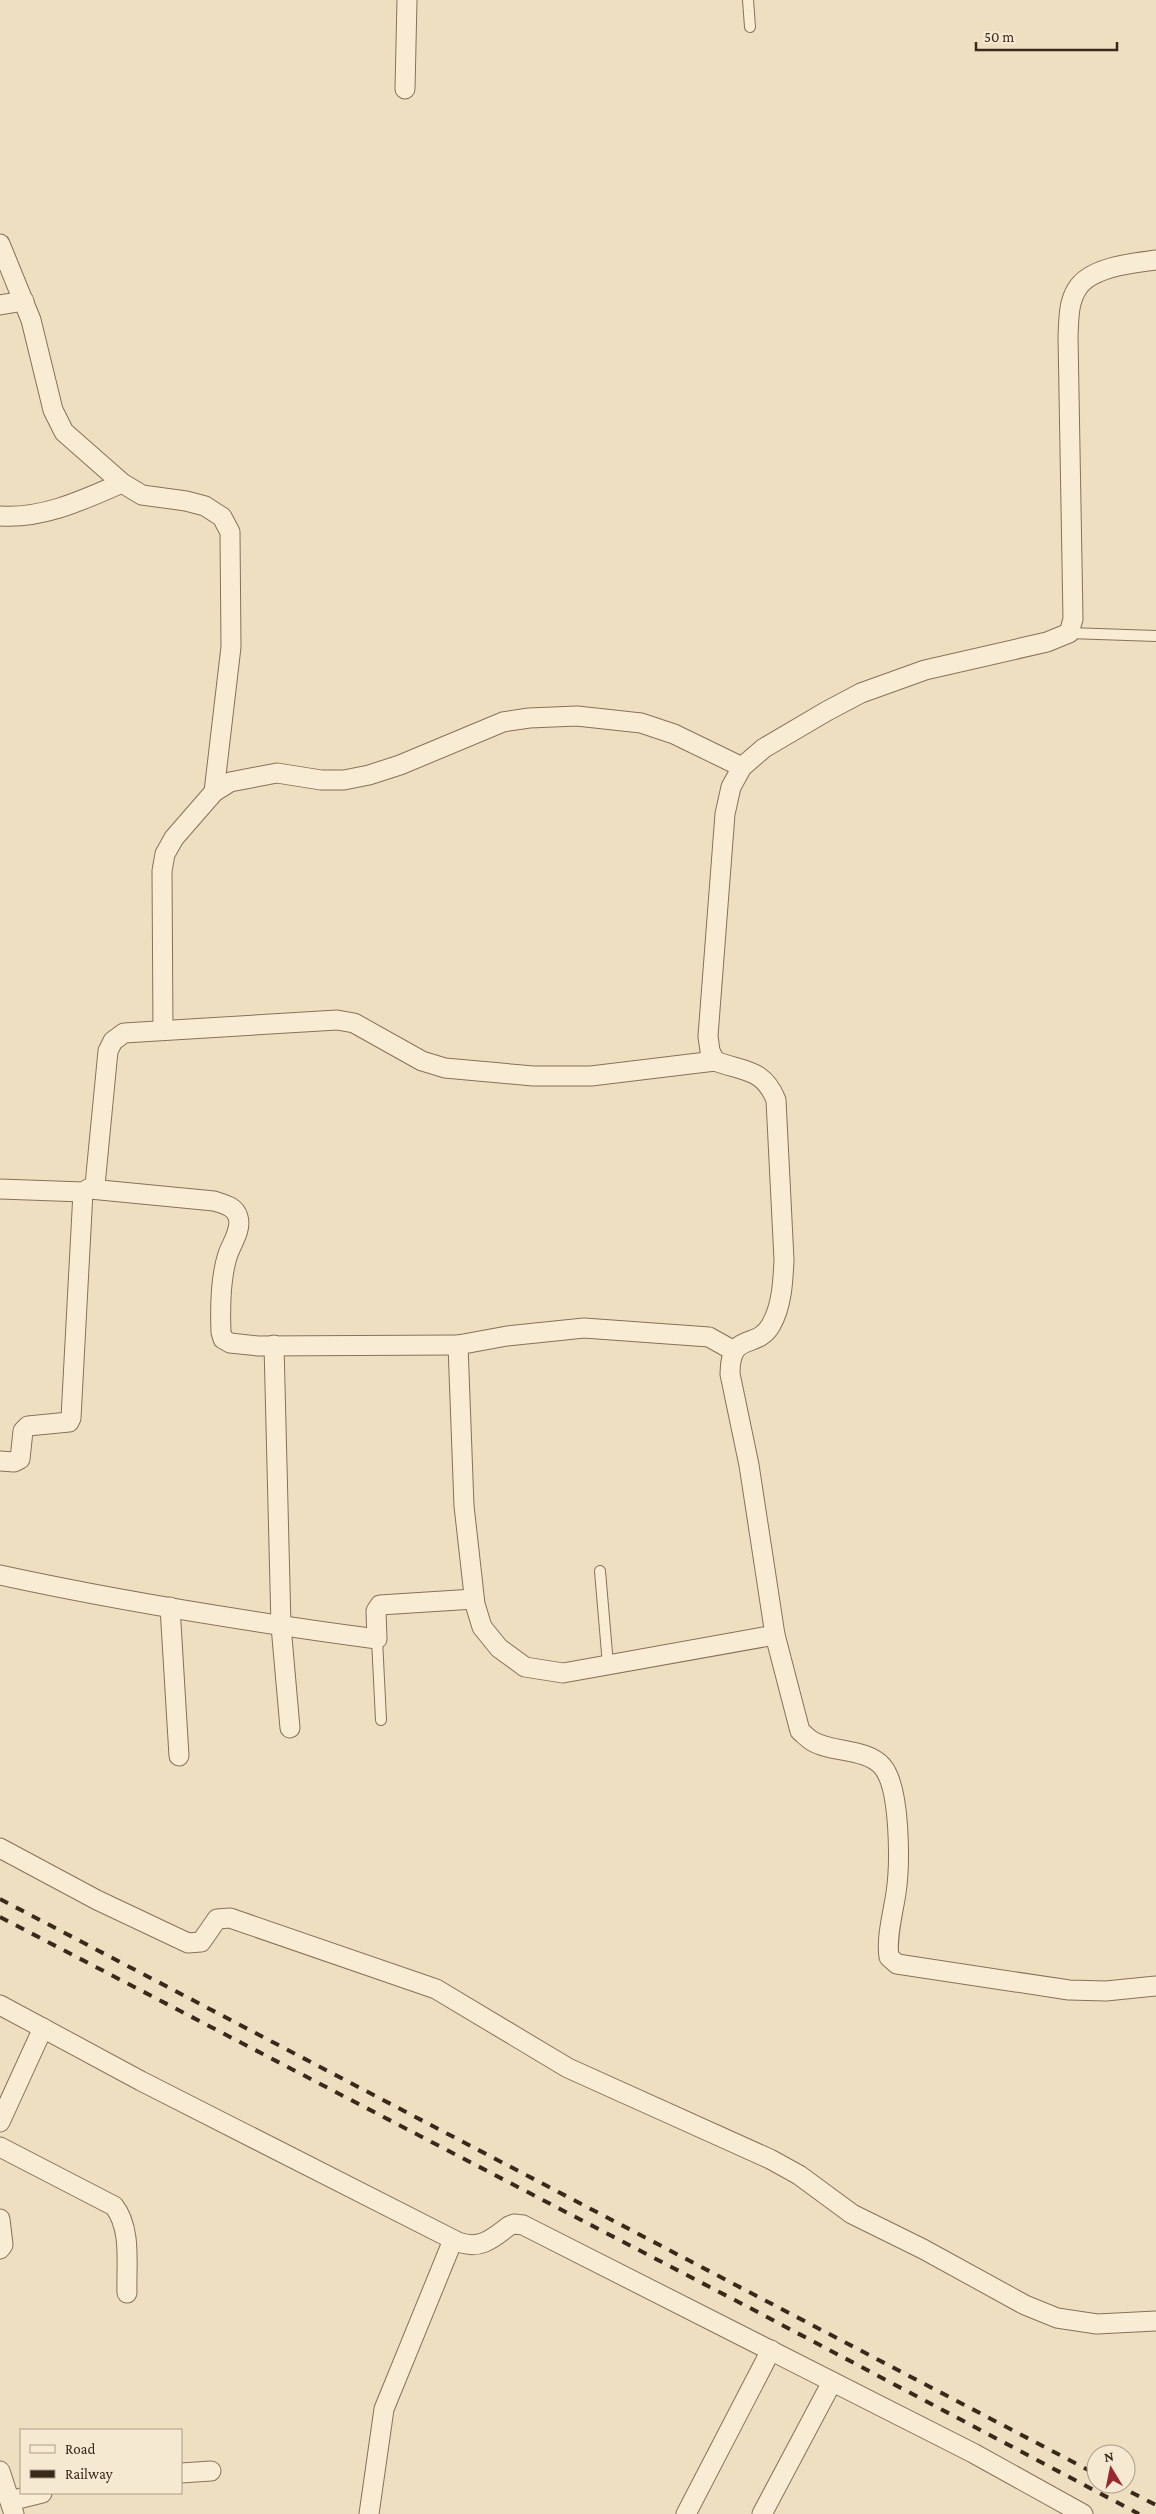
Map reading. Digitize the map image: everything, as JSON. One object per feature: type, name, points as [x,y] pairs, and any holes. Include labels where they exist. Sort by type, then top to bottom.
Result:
[{"type":"street","points":[[405,89],[408,0]]},
{"type":"street","points":[[0,244],[31,320],[53,410],[64,432],[122,483],[142,495],[205,506],[222,516],[230,532],[231,647],[214,792]]},
{"type":"street","points":[[715,1061],[710,1052],[708,1036],[725,814],[731,787],[742,767],[764,748],[861,693],[925,670],[1047,642],[1068,633],[1073,619],[1068,336],[1070,307],[1077,288],[1092,276],[1116,266],[1156,260]]},
{"type":"street","points":[[0,305],[24,301]]},
{"type":"street","points":[[0,516],[41,512],[68,506],[122,483]]},
{"type":"street","points":[[164,1030],[162,871],[165,854],[174,838],[214,792],[230,782],[277,773],[321,780],[344,780],[400,765],[503,722],[529,718],[577,716],[641,723],[674,734],[742,767]]},
{"type":"street","points":[[86,1191],[95,1185],[97,1177],[104,1069],[108,1051],[113,1041],[124,1033],[337,1020],[354,1024],[422,1061],[445,1068],[533,1076],[591,1076],[715,1061],[762,1077],[771,1088],[776,1100],[779,1117],[784,1260],[783,1287],[772,1324],[764,1334],[741,1344],[734,1350],[730,1361],[730,1374],[748,1465],[775,1635],[800,1731],[818,1743],[873,1758],[883,1767],[890,1780],[895,1798],[898,1835],[896,1890],[888,1952],[892,1961],[907,1965],[1069,1990],[1106,1991],[1156,1986]]},
{"type":"street","points":[[0,1189],[86,1191],[214,1201],[235,1210],[239,1218],[238,1226],[222,1281],[221,1323],[223,1339],[230,1344],[458,1345],[507,1336],[584,1328],[710,1337],[734,1350]]},
{"type":"street","points":[[0,1462],[14,1462],[20,1458],[24,1431],[28,1426],[69,1422],[71,1418],[86,1191]]},
{"type":"street","points":[[274,1345],[281,1626],[290,1728]]},
{"type":"street","points":[[458,1345],[464,1506],[474,1599],[482,1627],[499,1648],[525,1667],[562,1673],[775,1635]]},
{"type":"street","points":[[0,1575],[68,1590],[281,1626],[377,1640],[376,1611],[380,1605],[474,1599]]},
{"type":"street","points":[[170,1607],[179,1756]]},
{"type":"street","points":[[0,1848],[97,1900],[188,1943],[200,1942],[217,1919],[230,1918],[436,1989],[568,2068],[770,2159],[799,2175],[852,2214],[923,2249],[1025,2305],[1057,2318],[1097,2324],[1156,2322]]},
{"type":"street","points":[[0,2005],[141,2081],[453,2240],[476,2246],[488,2242],[514,2224],[523,2225],[973,2453],[1083,2514]]},
{"type":"street","points":[[0,2122],[43,2028]]},
{"type":"street","points":[[0,2147],[114,2206],[122,2215],[125,2227],[127,2294]]},
{"type":"street","points":[[0,2219],[3,2245],[0,2249]]},
{"type":"street","points":[[369,2514],[384,2409],[453,2240]]},
{"type":"street","points":[[686,2514],[771,2350]]},
{"type":"street","points":[[762,2514],[832,2382]]},
{"type":"street","points":[[0,2471],[12,2508],[40,2494]]},
{"type":"street","points":[[182,2473],[211,2471]]},
{"type":"lane","points":[[748,0],[750,27]]},
{"type":"lane","points":[[1068,633],[1156,636]]},
{"type":"lane","points":[[600,1571],[608,1665]]},
{"type":"lane","points":[[377,1640],[381,1720]]},
{"type":"railway","points":[[0,1899],[1086,2469]]},
{"type":"railway","points":[[0,1917],[750,2308],[1139,2514]]},
{"type":"railway","points":[[1135,2494],[1156,2505]]}]
